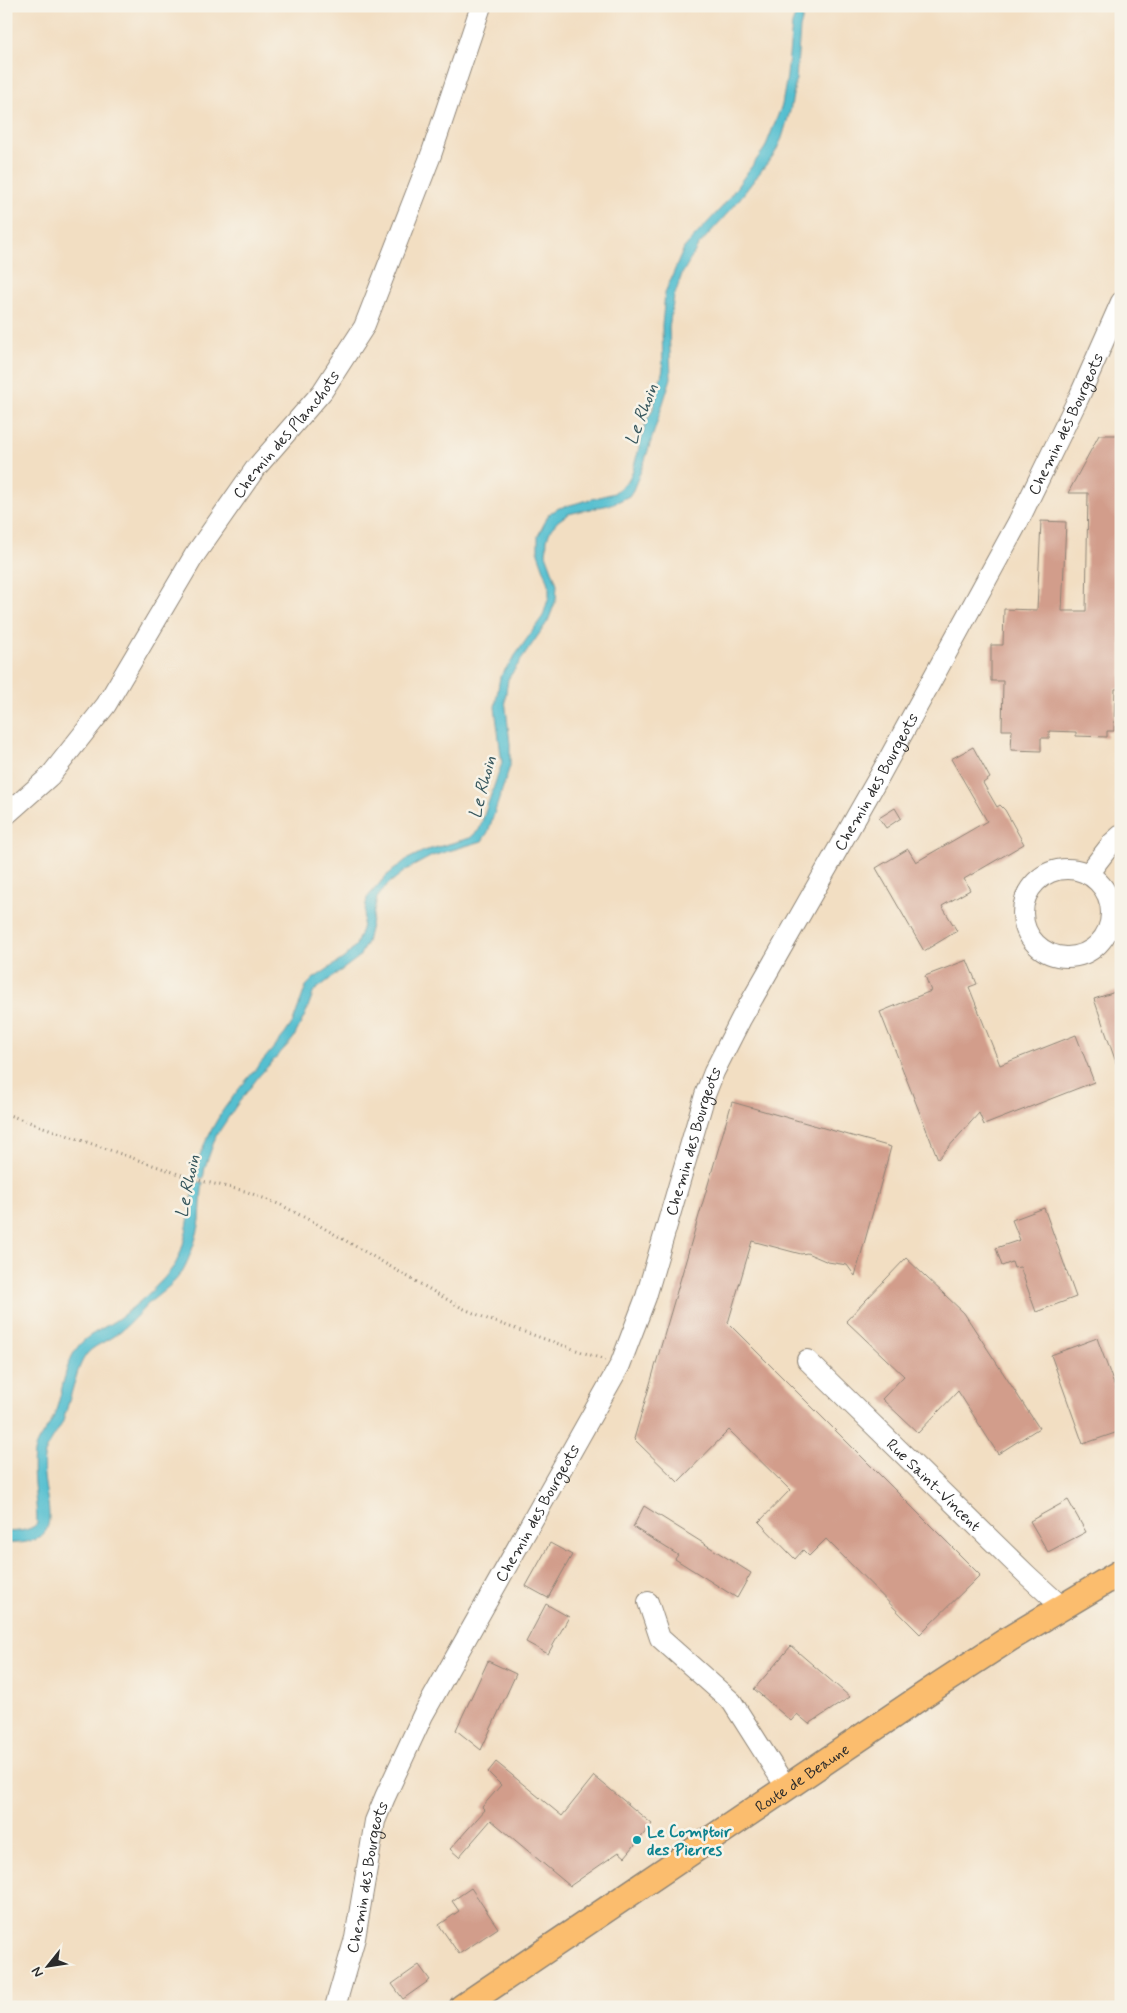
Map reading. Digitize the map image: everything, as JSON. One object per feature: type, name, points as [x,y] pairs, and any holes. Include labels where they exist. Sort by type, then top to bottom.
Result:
[{"type":"main road","name":"Route de Beaune","points":[[462,2007],[786,1786],[1009,1638],[1121,1572]]},
{"type":"street","name":"Chemin des Planchots","points":[[6,815],[50,776],[98,717],[127,672],[194,556],[255,469],[322,392],[364,327],[431,155],[480,6]]},
{"type":"street","name":"Chemin des Bourgeots","points":[[335,2007],[355,1938],[376,1822],[396,1769],[428,1706],[620,1365],[646,1297],[705,1095],[714,1072],[741,1019],[880,774],[1018,522],[1079,397],[1121,302]]},
{"type":"street","points":[[1088,874],[1112,843],[1121,835]]},
{"type":"street","points":[[1057,870],[1073,870],[1088,874],[1100,884],[1109,898],[1111,919],[1106,934],[1097,946],[1078,956],[1057,956],[1047,952],[1038,946],[1026,929],[1024,908],[1031,888],[1038,880],[1057,870]]},
{"type":"street","name":"Rue Saint-Vincent","points":[[808,1360],[1062,1607]]},
{"type":"street","points":[[648,1602],[660,1638],[732,1702],[786,1786]]},
{"type":"path","points":[[6,1114],[193,1179],[245,1191],[281,1205],[462,1308],[490,1320],[620,1365]]},
{"type":"water","points":[[799,6],[809,6],[800,28],[796,79],[790,111],[782,138],[775,153],[734,206],[698,246],[682,274],[674,297],[669,327],[671,378],[644,463],[633,490],[629,496],[613,504],[568,514],[551,529],[547,539],[546,554],[557,584],[556,600],[548,621],[508,679],[505,699],[510,744],[510,766],[488,832],[482,841],[432,856],[406,870],[387,885],[377,898],[367,942],[359,957],[314,991],[293,1039],[259,1076],[236,1106],[216,1136],[205,1167],[203,1179],[196,1176],[201,1151],[217,1120],[293,1022],[306,986],[344,958],[356,945],[362,929],[367,898],[385,877],[406,860],[424,851],[470,838],[479,830],[502,763],[495,707],[500,677],[543,616],[549,596],[549,584],[538,553],[538,536],[549,514],[559,508],[614,493],[628,481],[633,470],[646,422],[653,409],[663,369],[662,326],[665,293],[684,248],[723,206],[765,148],[782,105],[792,24]]},
{"type":"water","points":[[194,1182],[203,1182],[200,1220],[186,1265],[176,1280],[126,1326],[93,1348],[85,1357],[77,1374],[61,1426],[47,1448],[44,1458],[49,1517],[47,1528],[40,1537],[27,1542],[6,1543],[6,1532],[26,1530],[37,1524],[33,1471],[34,1453],[56,1410],[70,1360],[85,1339],[119,1318],[141,1300],[174,1266],[185,1237]]},
{"type":"building","points":[[1099,435],[1121,435],[1121,689],[1115,689],[1114,731],[1107,731],[1107,737],[1076,736],[1076,732],[1049,731],[1049,738],[1041,738],[1041,751],[1011,750],[1012,730],[1002,730],[1003,681],[991,681],[991,645],[1003,645],[1004,609],[1037,610],[1041,521],[1066,522],[1062,611],[1086,611],[1088,493],[1068,493]]},
{"type":"building","points":[[973,747],[990,778],[983,783],[997,807],[1000,805],[1005,810],[1024,844],[964,879],[970,890],[942,906],[957,931],[924,951],[876,868],[908,849],[916,862],[987,821],[951,759]]},
{"type":"building","points":[[895,808],[901,818],[886,828],[879,818]]},
{"type":"building","points":[[967,960],[977,984],[969,987],[1000,1065],[1076,1035],[1094,1082],[984,1125],[979,1113],[938,1159],[880,1012],[931,991],[925,976]]},
{"type":"building","points":[[1121,990],[1121,1070],[1119,1071],[1094,999]]},
{"type":"building","points":[[732,1102],[891,1147],[855,1276],[847,1265],[828,1262],[807,1253],[801,1254],[752,1241],[728,1323],[980,1575],[920,1634],[826,1539],[809,1556],[803,1550],[795,1559],[759,1522],[790,1490],[729,1430],[678,1482],[634,1439]]},
{"type":"building","points":[[1044,1208],[1076,1297],[1036,1312],[1020,1267],[1014,1268],[1012,1262],[1002,1266],[996,1248],[1020,1240],[1012,1220]]},
{"type":"building","points":[[906,1258],[964,1313],[1039,1428],[998,1454],[958,1391],[918,1433],[882,1399],[904,1376],[846,1321]]},
{"type":"building","points":[[1097,1338],[1121,1403],[1121,1431],[1083,1444],[1051,1355]]},
{"type":"building","points":[[1068,1500],[1086,1532],[1048,1552],[1030,1521]]},
{"type":"building","points":[[644,1506],[751,1573],[737,1598],[675,1559],[678,1555],[633,1527]]},
{"type":"building","points":[[550,1543],[572,1555],[548,1598],[526,1586]]},
{"type":"building","points":[[546,1604],[569,1617],[548,1654],[526,1642]]},
{"type":"building","points":[[791,1646],[850,1697],[809,1724],[797,1714],[791,1721],[754,1689]]},
{"type":"building","points":[[488,1661],[516,1674],[481,1750],[456,1730]]},
{"type":"building","points":[[496,1762],[562,1816],[594,1776],[652,1824],[625,1857],[619,1852],[570,1886],[491,1820],[459,1857],[450,1849],[485,1810],[482,1807],[501,1785],[488,1772]]},
{"type":"building","points":[[471,1888],[498,1928],[459,1954],[439,1925],[459,1911],[452,1901]]},
{"type":"building","points":[[419,1965],[430,1980],[403,1999],[392,1984]]},
{"type":"place","name":"Le Comptoir des Pierres","points":[[637,1840]]},
{"type":"water label","name":"Le Rhoin","points":[[641,414]]},
{"type":"water label","name":"Le Rhoin","points":[[482,787]]},
{"type":"water label","name":"Le Rhoin","points":[[187,1186]]}]
